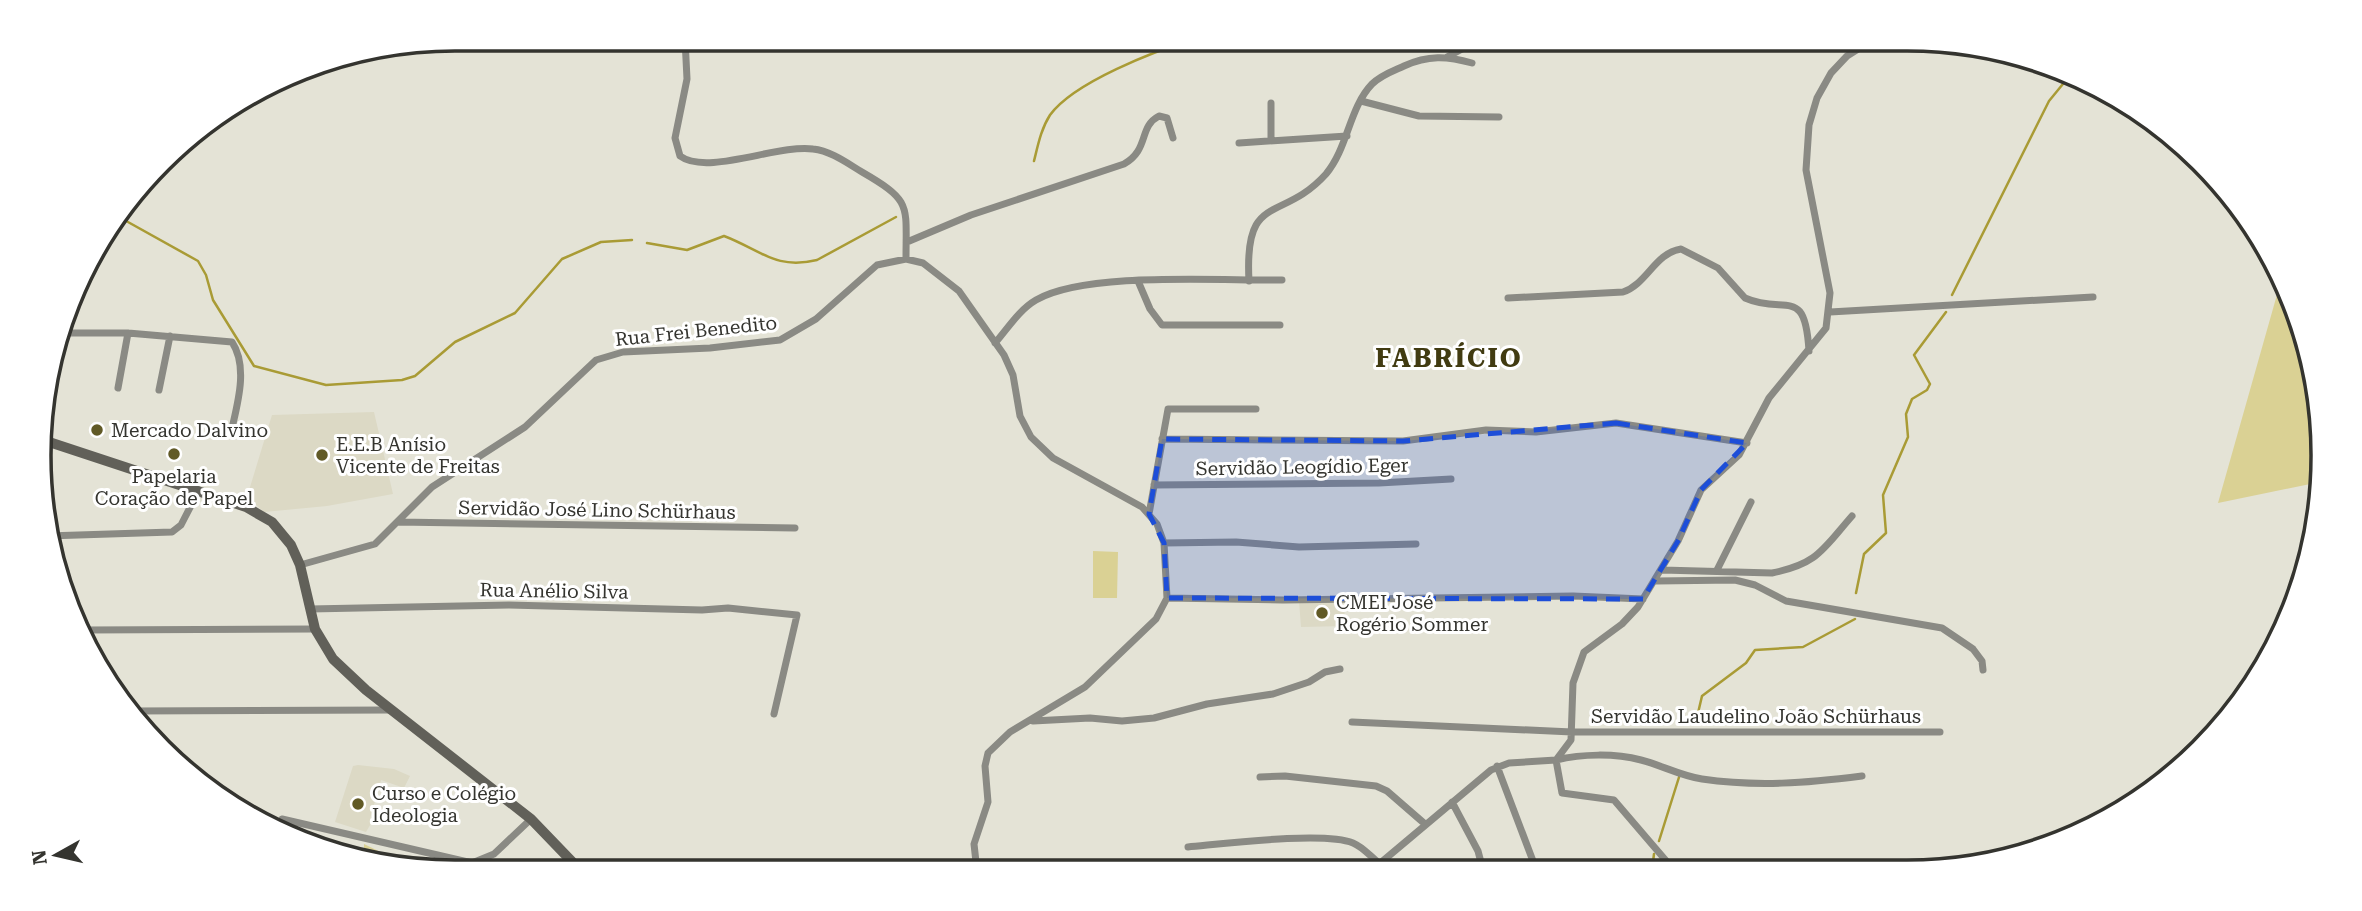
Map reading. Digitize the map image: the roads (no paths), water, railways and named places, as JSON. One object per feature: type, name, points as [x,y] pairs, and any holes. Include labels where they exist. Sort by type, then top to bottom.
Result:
[{"type":"main road","points":[[51,443],[199,490],[246,507],[267,519],[287,539],[300,565],[316,629],[333,659],[531,819],[570,860]]},
{"type":"street","points":[[686,51],[687,79],[676,138],[680,156],[701,163],[800,149],[830,154],[899,197],[905,210],[906,259],[923,263],[959,291],[1013,374],[1023,423],[1037,443],[1053,458],[1136,502],[1149,513],[1164,543],[1167,598],[1156,619],[1085,687],[995,744],[986,757],[988,802],[974,844],[976,860]]},
{"type":"street","points":[[1446,57],[1457,51]]},
{"type":"street","points":[[1556,760],[1568,746],[1572,732],[1572,687],[1581,657],[1593,643],[1625,622],[1656,582],[1701,490],[1735,460],[1747,443],[1769,398],[1824,333],[1830,312],[1826,261],[1806,170],[1809,125],[1817,99],[1832,73],[1854,51]]},
{"type":"street","points":[[1249,281],[1248,247],[1256,223],[1323,177],[1339,155],[1361,101],[1371,85],[1386,74],[1421,59],[1446,57],[1472,63]]},
{"type":"street","points":[[1361,101],[1419,116],[1499,117]]},
{"type":"street","points":[[1271,103],[1271,141]]},
{"type":"street","points":[[907,242],[971,215],[1125,164],[1140,152],[1148,126],[1159,117],[1167,118],[1172,138]]},
{"type":"street","points":[[1239,143],[1348,136]]},
{"type":"street","points":[[1508,298],[1623,292],[1640,283],[1662,257],[1681,249],[1718,268],[1745,298],[1753,302],[1781,303],[1798,309],[1807,326],[1809,351]]},
{"type":"street","name":"Rua Frei Benedito","points":[[300,565],[375,544],[442,478],[539,416],[596,360],[623,352],[710,348],[780,340],[816,319],[869,269],[885,261],[906,259]]},
{"type":"street","points":[[995,343],[1020,313],[1046,295],[1091,285],[1138,281],[1282,280]]},
{"type":"street","points":[[1138,281],[1150,309],[1162,325],[1280,325]]},
{"type":"street","points":[[1830,312],[2092,297]]},
{"type":"street","points":[[70,333],[128,333],[232,342],[240,391],[232,428]]},
{"type":"street","points":[[118,388],[128,333]]},
{"type":"street","points":[[159,390],[170,336]]},
{"type":"street","points":[[1149,513],[1168,409],[1256,409]]},
{"type":"street","points":[[1162,439],[1404,441],[1486,430],[1536,432],[1616,423],[1747,443]]},
{"type":"street","name":"Servidão Leogídio Eger","points":[[1154,485],[1379,483],[1451,479]]},
{"type":"street","points":[[59,536],[172,532],[181,526],[199,490]]},
{"type":"street","points":[[1717,570],[1751,502]]},
{"type":"street","points":[[1662,570],[1772,573],[1810,562],[1852,516]]},
{"type":"street","name":"Servidão José Lino Schürhaus","points":[[398,522],[795,528]]},
{"type":"street","points":[[1164,543],[1236,542],[1299,547],[1416,544]]},
{"type":"street","points":[[1656,582],[1735,580],[1755,585],[1786,601],[1942,628],[1973,649],[1982,661],[1983,670]]},
{"type":"street","points":[[1167,598],[1283,600],[1573,596],[1643,599]]},
{"type":"street","name":"Rua Anélio Silva","points":[[310,609],[509,605],[702,610],[728,608],[797,615],[774,714]]},
{"type":"street","points":[[90,630],[316,629]]},
{"type":"street","points":[[1032,720],[1090,718],[1122,721],[1154,718],[1208,704],[1273,694],[1309,682],[1325,672],[1340,669]]},
{"type":"street","points":[[142,711],[393,710]]},
{"type":"street","name":"Servidão Laudelino João Schürhaus","points":[[1352,722],[1572,732],[1940,732]]},
{"type":"street","points":[[1383,860],[1497,766],[1556,760],[1576,755],[1628,757],[1691,777],[1746,785],[1797,784],[1862,776]]},
{"type":"street","points":[[1556,760],[1562,793],[1614,800],[1665,860]]},
{"type":"street","points":[[1497,766],[1533,860]]},
{"type":"street","points":[[1260,777],[1285,776],[1376,786],[1387,791],[1425,824]]},
{"type":"street","points":[[1452,802],[1480,860]]},
{"type":"street","points":[[282,819],[459,860]]},
{"type":"street","points":[[479,860],[494,854],[531,819]]},
{"type":"street","points":[[1188,847],[1254,841],[1336,840],[1355,844],[1375,860]]},
{"type":"waterway","points":[[1034,161],[1044,126],[1061,103],[1116,69],[1158,51]]},
{"type":"waterway","points":[[1952,295],[2049,101],[2064,83]]},
{"type":"waterway","points":[[647,243],[687,250],[724,236],[769,257],[802,262],[817,260],[896,217]]},
{"type":"waterway","points":[[126,221],[198,261],[206,275],[213,300],[254,366],[326,385],[402,380],[415,376],[455,342],[515,313],[562,259],[601,242],[632,240]]},
{"type":"waterway","points":[[1856,593],[1864,554],[1886,533],[1883,495],[1908,437],[1906,414],[1912,399],[1927,390],[1930,384],[1914,355],[1946,312]]},
{"type":"waterway","points":[[1698,713],[1702,696],[1746,663],[1755,650],[1803,647],[1855,619]]},
{"type":"waterway","points":[[1659,841],[1680,774]]},
{"type":"waterway","points":[[1653,860],[1654,854]]},
{"type":"place","name":"Mercado Dalvino","points":[[97,430]]},
{"type":"place","name":"Papelaria Coração de Papel","points":[[174,454]]},
{"type":"place","name":"E.E.B Anísio Vicente de Freitas","points":[[322,455]]},
{"type":"place","name":"CMEI José Rogério Sommer","points":[[1322,613]]},
{"type":"place","name":"Curso e Colégio Ideologia","points":[[358,804]]},
{"type":"district","name":"FABRÍCIO","points":[[1449,358]]}]
